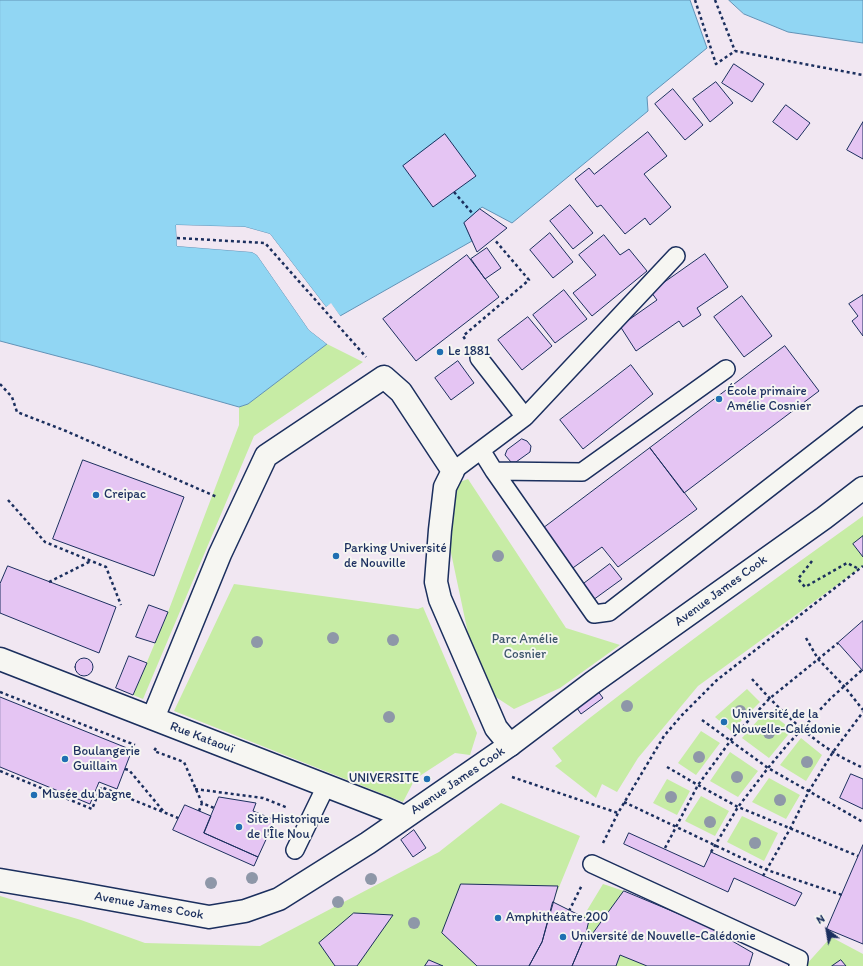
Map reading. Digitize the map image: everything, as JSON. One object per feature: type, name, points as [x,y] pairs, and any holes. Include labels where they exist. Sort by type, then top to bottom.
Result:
[{"type":"street","points":[[153,718],[220,554],[266,456],[384,377],[401,392],[453,471],[445,487],[436,582],[440,599],[496,728],[510,745]]},
{"type":"street","name":"Avenue James Cook","points":[[0,880],[209,917],[244,911],[279,899],[368,843],[510,745],[592,683],[824,518],[863,488]]},
{"type":"street","name":"Rue Kataouï","points":[[0,659],[404,817]]},
{"type":"lane","points":[[453,471],[525,417],[676,256]]},
{"type":"lane","points":[[479,358],[525,417]]},
{"type":"lane","points":[[494,471],[582,472],[726,369]]},
{"type":"lane","points":[[481,450],[494,471],[594,614],[609,612],[863,415]]},
{"type":"lane","points":[[295,850],[326,786]]},
{"type":"lane","points":[[592,864],[800,959],[798,966]]},
{"type":"path","points":[[695,0],[716,64],[735,51],[863,75]]},
{"type":"path","points":[[715,0],[735,51]]},
{"type":"path","points":[[454,192],[473,214]]},
{"type":"path","points":[[177,238],[265,243],[384,377]]},
{"type":"path","points":[[479,358],[463,336],[529,280],[494,239]]},
{"type":"path","points":[[0,384],[12,397],[17,412],[66,431],[242,508]]},
{"type":"path","points":[[8,500],[45,542],[106,567],[121,605]]},
{"type":"path","points":[[813,560],[798,579],[805,587],[847,563],[859,569]]},
{"type":"path","points":[[49,582],[91,561]]},
{"type":"path","points":[[570,911],[618,813],[664,736],[697,699],[717,680],[863,566]]},
{"type":"path","points":[[763,876],[790,828],[808,791],[833,752],[863,711],[844,686],[818,659],[806,638]]},
{"type":"path","points":[[664,848],[698,786],[734,736],[769,698],[838,643]]},
{"type":"path","points":[[711,852],[738,807],[768,768],[802,729],[844,686],[862,670]]},
{"type":"path","points":[[752,679],[769,698],[802,729],[833,752],[863,768]]},
{"type":"path","points":[[0,692],[135,745]]},
{"type":"path","points":[[52,718],[54,713]]},
{"type":"path","points":[[702,720],[768,768],[863,822]]},
{"type":"path","points":[[154,751],[184,762],[202,803],[214,808]]},
{"type":"path","points":[[480,765],[618,813]]},
{"type":"path","points":[[667,767],[698,786],[738,807],[858,856]]},
{"type":"path","points":[[125,769],[129,770],[164,812]]},
{"type":"path","points":[[0,771],[27,780],[92,809],[100,787],[178,818]]},
{"type":"path","points":[[195,789],[263,798],[270,801]]},
{"type":"path","points":[[624,802],[767,870],[842,895]]},
{"type":"path","points":[[199,811],[202,803]]},
{"type":"green space","points":[[327,344],[363,362],[254,436],[143,699],[133,695],[168,612],[239,425],[239,407],[248,403]]},
{"type":"green space","name":"Parc Amélie Cosnier","points":[[468,479],[566,628],[620,645],[560,688],[514,709],[488,692],[469,638],[450,548],[454,484]]},
{"type":"green space","points":[[863,516],[863,566],[698,686],[638,758],[617,792],[602,784],[596,798],[555,766],[562,761],[552,748],[628,688],[784,572]]},
{"type":"green space","points":[[234,584],[418,609],[423,607],[477,733],[470,755],[455,753],[415,779],[403,802],[174,711]]},
{"type":"green space","points":[[747,689],[760,702],[731,731],[715,717]]},
{"type":"green space","points":[[767,710],[792,730],[769,758],[742,738]]},
{"type":"green space","points":[[701,731],[720,743],[696,775],[678,763]]},
{"type":"green space","points":[[801,738],[822,755],[806,781],[780,765]]},
{"type":"green space","points":[[730,752],[758,771],[738,797],[710,781]]},
{"type":"green space","points":[[769,778],[800,795],[786,819],[752,802]]},
{"type":"green space","points":[[667,779],[690,791],[677,815],[653,803]]},
{"type":"green space","points":[[701,796],[729,811],[715,836],[685,821]]},
{"type":"green space","points":[[501,803],[580,836],[553,902],[583,917],[603,884],[624,891],[719,966],[0,966],[0,896],[81,920],[145,943],[260,946],[439,852]]},
{"type":"green space","points":[[742,816],[778,833],[764,861],[727,842]]},
{"type":"green space","points":[[831,937],[863,954],[863,966],[805,966]]},
{"type":"water","points":[[0,0],[690,0],[707,48],[647,97],[648,111],[512,223],[482,207],[464,223],[472,241],[340,316],[331,304],[326,307],[270,234],[245,227],[176,225],[177,246],[252,252],[257,255],[309,330],[327,344],[248,404],[239,407],[0,341]]},
{"type":"water","points":[[729,0],[863,0],[863,43],[788,32],[744,14]]},
{"type":"pier","points":[[176,225],[245,227],[270,234],[326,307],[331,303],[341,317],[339,317],[331,306],[324,309],[269,236],[245,229],[178,227],[179,244],[252,250],[258,253],[311,329],[328,343],[327,344],[309,330],[257,255],[252,252],[177,246]]},
{"type":"building","points":[[734,64],[764,84],[752,102],[722,83]]},
{"type":"building","points":[[716,82],[733,103],[710,122],[693,99]]},
{"type":"building","points":[[673,89],[703,125],[685,140],[655,104]]},
{"type":"building","points":[[786,105],[810,123],[797,140],[773,122]]},
{"type":"building","points":[[863,122],[863,159],[847,150]]},
{"type":"building","points":[[648,132],[667,156],[644,174],[671,207],[650,225],[645,218],[625,234],[601,205],[597,207],[575,179],[589,168],[594,174]]},
{"type":"building","points":[[445,134],[476,176],[433,207],[403,166]]},
{"type":"building","points":[[570,205],[593,233],[573,249],[550,221]]},
{"type":"building","points":[[480,209],[507,228],[477,252],[464,223]]},
{"type":"building","points":[[550,233],[573,262],[553,278],[530,250]]},
{"type":"building","points":[[604,235],[620,255],[629,249],[647,271],[592,316],[573,293],[596,275],[579,255]]},
{"type":"building","points":[[487,248],[501,268],[485,279],[471,259]]},
{"type":"building","points":[[705,254],[728,287],[697,308],[701,315],[683,327],[679,321],[636,351],[620,326],[657,300],[651,292]]},
{"type":"building","points":[[467,255],[499,297],[416,361],[383,319]]},
{"type":"building","points":[[564,290],[587,319],[555,343],[533,315]]},
{"type":"building","points":[[863,295],[863,336],[852,321],[858,316],[849,304]]},
{"type":"building","points":[[742,296],[772,336],[744,357],[714,317]]},
{"type":"building","points":[[528,317],[552,346],[522,370],[498,340]]},
{"type":"building","points":[[785,346],[819,391],[684,493],[650,448]]},
{"type":"building","points":[[458,361],[474,383],[451,400],[435,378]]},
{"type":"building","points":[[631,365],[653,394],[583,449],[560,420]]},
{"type":"building","points":[[522,439],[527,441],[531,446],[530,452],[516,462],[511,462],[505,455],[507,450]]},
{"type":"building","points":[[650,448],[697,509],[618,567],[602,547],[570,570],[541,530]]},
{"type":"building","points":[[83,460],[184,497],[154,576],[53,539]]},
{"type":"building","points":[[863,536],[863,557],[853,544]]},
{"type":"building","points":[[610,564],[622,579],[593,600],[582,585]]},
{"type":"building","points":[[8,566],[116,607],[99,653],[0,613],[0,584]]},
{"type":"building","points":[[149,605],[168,612],[155,643],[136,637]]},
{"type":"building","points":[[863,621],[863,671],[838,643]]},
{"type":"building","points":[[129,656],[147,663],[133,695],[116,688]]},
{"type":"building","points":[[84,658],[90,661],[93,667],[90,673],[84,676],[78,673],[75,667],[78,661]]},
{"type":"building","points":[[597,690],[603,698],[581,714],[575,705]]},
{"type":"building","name":"Boulangerie Guillain","points":[[0,697],[132,750],[117,789],[99,782],[90,804],[0,767]]},
{"type":"building","points":[[851,774],[863,779],[863,809],[840,798]]},
{"type":"building","name":"Site Historique de l'Île Nou","points":[[219,797],[256,803],[253,811],[275,820],[258,857],[204,833]]},
{"type":"building","points":[[185,805],[211,816],[204,833],[258,857],[254,866],[173,830]]},
{"type":"building","points":[[414,830],[426,848],[413,857],[401,840]]},
{"type":"building","points":[[629,833],[704,867],[711,852],[802,893],[795,906],[734,878],[728,892],[624,844]]},
{"type":"building","points":[[863,845],[863,944],[827,929]]},
{"type":"building","name":"Amphithéâtre 200","points":[[461,884],[558,886],[542,942],[529,966],[477,966],[442,933]]},
{"type":"building","points":[[624,891],[720,931],[720,934],[753,953],[749,966],[647,966],[620,955],[616,966],[572,966],[586,933],[591,935]]},
{"type":"building","name":"Université de Nouvelle-Calédonie","points":[[553,902],[589,920],[586,933],[572,966],[529,966],[542,942]]},
{"type":"building","points":[[354,913],[393,915],[357,966],[335,966],[319,943]]},
{"type":"building","points":[[429,960],[443,966],[425,966]]},
{"type":"building","points":[[841,960],[846,966],[832,966]]},
{"type":"place","name":"Le 1881","points":[[440,352]]},
{"type":"place","name":"École primaire Amélie Cosnier","points":[[719,399]]},
{"type":"place","name":"Creipac","points":[[96,495]]},
{"type":"place","name":"Parking Université de Nouville","points":[[336,556]]},
{"type":"place","name":"Université de la Nouvelle-Calédonie","points":[[724,722]]},
{"type":"place","name":"Boulangerie Guillain","points":[[65,759]]},
{"type":"place","name":"UNIVERSITE","points":[[427,779]]},
{"type":"place","name":"Musée du bagne","points":[[34,795]]},
{"type":"place","name":"Site Historique de l'Île Nou","points":[[239,827]]},
{"type":"place","name":"Amphithéâtre 200","points":[[498,918]]},
{"type":"place","name":"Université de Nouvelle-Calédonie","points":[[563,937]]}]
